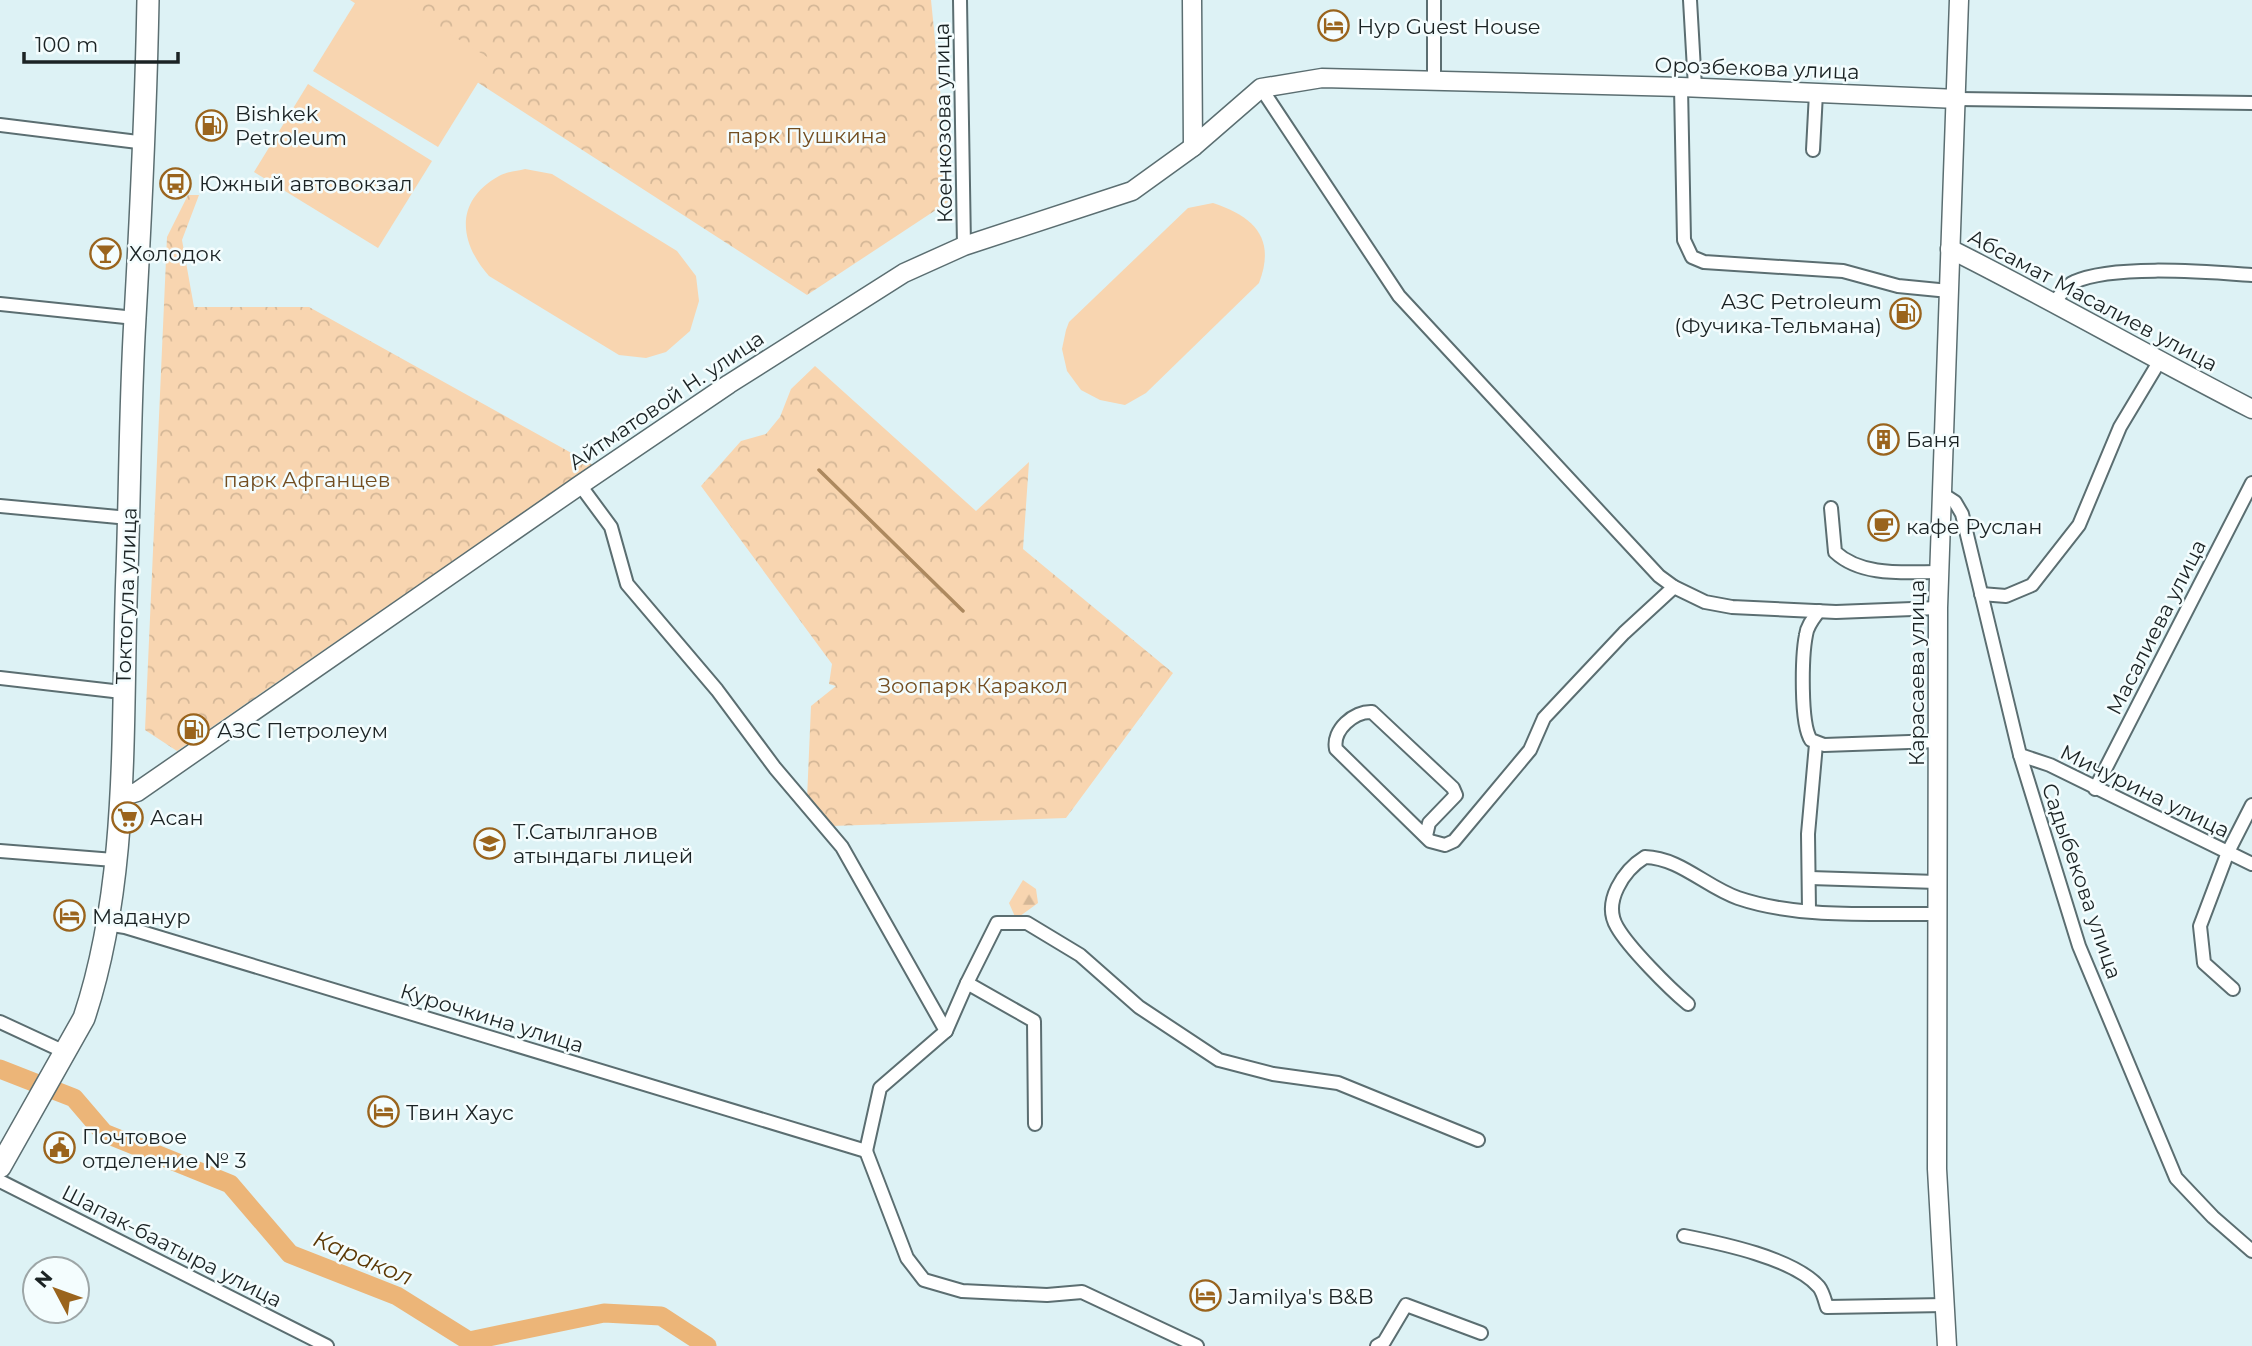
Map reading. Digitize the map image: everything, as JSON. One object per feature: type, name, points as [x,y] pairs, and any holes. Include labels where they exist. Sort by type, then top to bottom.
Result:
[{"type":"highway","name":"Токтогула улица","points":[[0,1167],[65,1057],[93,992],[106,924],[120,797],[135,318],[146,143],[148,0]]},
{"type":"main road","points":[[1192,0],[1193,147]]},
{"type":"main road","name":"Карасаева улица","points":[[1947,1346],[1937,1169],[1938,608],[1950,249],[1958,99],[1959,0]]},
{"type":"main road","name":"Орозбекова улица","points":[[1261,88],[1322,78],[1688,87],[1958,99]]},
{"type":"main road","name":"Айтматовой Н. улица","points":[[120,797],[137,792],[580,485],[904,273],[964,246],[1132,191],[1193,147],[1261,88]]},
{"type":"main road","name":"Абсамат Масалиев улица","points":[[1950,249],[2055,301],[2160,362],[2252,409]]},
{"type":"street","name":"Коенкозова улица","points":[[960,0],[964,246]]},
{"type":"street","points":[[1434,0],[1434,81]]},
{"type":"street","points":[[1690,0],[1684,240],[1692,257],[1704,262],[1843,271],[1898,286],[1949,291]]},
{"type":"street","points":[[1261,88],[1399,296],[1659,576],[1674,587],[1705,602],[1732,607],[1819,611],[1938,608]]},
{"type":"street","points":[[1813,150],[1816,93]]},
{"type":"street","name":"Орозбекова улица","points":[[1958,99],[2252,103]]},
{"type":"street","points":[[0,125],[146,143]]},
{"type":"street","points":[[2055,301],[2070,283],[2087,277],[2174,270],[2252,275]]},
{"type":"street","points":[[0,304],[135,318]]},
{"type":"street","points":[[1981,594],[2006,596],[2032,585],[2078,525],[2120,427],[2160,362]]},
{"type":"street","name":"Масалиева улица","points":[[2095,789],[2252,483]]},
{"type":"street","points":[[580,485],[611,527],[627,584],[717,690],[775,768],[842,847],[946,1031]]},
{"type":"street","name":"Садыбекова улица","points":[[1941,493],[1955,502],[1962,514],[2020,755],[2079,946],[2176,1178],[2213,1217],[2252,1251]]},
{"type":"street","points":[[0,506],[129,517]]},
{"type":"street","points":[[1831,508],[1835,552],[1844,560],[1884,572],[1939,572]]},
{"type":"street","points":[[1426,836],[1429,823],[1452,801],[1456,792],[1372,712],[1356,715],[1337,734],[1336,749],[1426,836],[1437,844],[1454,841],[1530,750],[1544,718],[1624,633],[1674,587]]},
{"type":"street","points":[[1809,910],[1808,834],[1816,744],[1807,733],[1805,725],[1804,648],[1806,632],[1819,611]]},
{"type":"street","points":[[0,678],[122,692]]},
{"type":"street","points":[[1816,744],[1938,741]]},
{"type":"street","name":"Мичурина улица","points":[[2020,755],[2050,765],[2252,864]]},
{"type":"street","points":[[2233,989],[2204,963],[2200,926],[2228,852],[2252,805]]},
{"type":"street","points":[[0,851],[114,860]]},
{"type":"street","points":[[1688,1004],[1668,986],[1617,927],[1612,912],[1617,890],[1630,867],[1645,857],[1656,857],[1675,864],[1737,897],[1809,910],[1937,914]]},
{"type":"street","points":[[1810,878],[1937,882]]},
{"type":"street","points":[[1197,1346],[1082,1292],[1047,1296],[962,1291],[924,1280],[907,1258],[866,1151],[880,1088],[946,1031],[997,923],[1027,923],[1080,955],[1139,1007],[1219,1060],[1273,1074],[1338,1083],[1478,1140]]},
{"type":"street","name":"Курочкина улица","points":[[106,924],[138,931],[866,1151]]},
{"type":"street","points":[[967,983],[1034,1021],[1035,1124]]},
{"type":"street","points":[[0,1022],[65,1057]]},
{"type":"street","name":"Шапак-баатыра улица","points":[[0,1181],[312,1342],[327,1346]]},
{"type":"street","points":[[1684,1236],[1754,1251],[1795,1271],[1820,1287],[1827,1307],[1945,1305]]},
{"type":"street","points":[[1377,1346],[1384,1342],[1406,1305],[1481,1333]]},
{"type":"green space","name":"парк Пушкина","points":[[350,0],[931,0],[951,200],[807,295]]},
{"type":"green space","points":[[357,0],[395,0],[492,60],[438,147],[313,71]]},
{"type":"green space","points":[[308,84],[432,161],[378,248],[254,172]]},
{"type":"green space","points":[[525,169],[552,174],[677,251],[696,276],[699,301],[690,331],[666,352],[646,358],[619,355],[489,276],[479,263],[467,236],[468,210],[474,197],[484,186],[502,175]]},
{"type":"green space","name":"парк Афганцев","points":[[188,195],[199,195],[182,240],[194,307],[309,307],[593,465],[177,751],[145,730],[167,237]]},
{"type":"green space","points":[[1213,203],[1240,215],[1258,232],[1265,254],[1259,283],[1146,393],[1125,405],[1100,400],[1081,390],[1067,371],[1062,349],[1069,322],[1188,208]]},
{"type":"green space","name":"Зоопарк Каракол","points":[[815,366],[976,511],[1029,462],[1023,549],[1173,673],[1066,818],[832,826],[807,799],[811,706],[836,686],[829,684],[832,664],[701,486],[741,441],[766,434],[780,417],[791,389]]},
{"type":"green space","points":[[1023,880],[1036,889],[1038,903],[1016,919],[1009,903]]},
{"type":"waterway","points":[[819,470],[963,611]]},
{"type":"waterway","name":"Каракол","points":[[0,1069],[74,1098],[104,1133],[230,1184],[290,1254],[397,1296],[469,1341],[604,1313],[661,1316],[707,1346]]},
{"type":"place","name":"Нур Guest House","points":[[1334,26]]},
{"type":"place","name":"Bishkek Petroleum","points":[[212,125]]},
{"type":"place","name":"Южный автовокзал","points":[[176,183]]},
{"type":"place","name":"Холодок","points":[[106,253]]},
{"type":"place","name":"АЗС Petroleum (Фучика-Тельмана)","points":[[1905,313]]},
{"type":"place","name":"Баня","points":[[1883,439]]},
{"type":"place","name":"кафе Руслан","points":[[1883,526]]},
{"type":"place","name":"АЗС Петролеум","points":[[194,730]]},
{"type":"place","name":"Асан","points":[[127,817]]},
{"type":"place","name":"Т.Сатылганов атындагы лицей","points":[[490,843]]},
{"type":"place","name":"Маданур","points":[[69,916]]},
{"type":"place","name":"Твин Хаус","points":[[383,1112]]},
{"type":"place","name":"Почтовое отделение № 3","points":[[59,1148]]},
{"type":"place","name":"Jamilya's B&B","points":[[1205,1296]]}]
